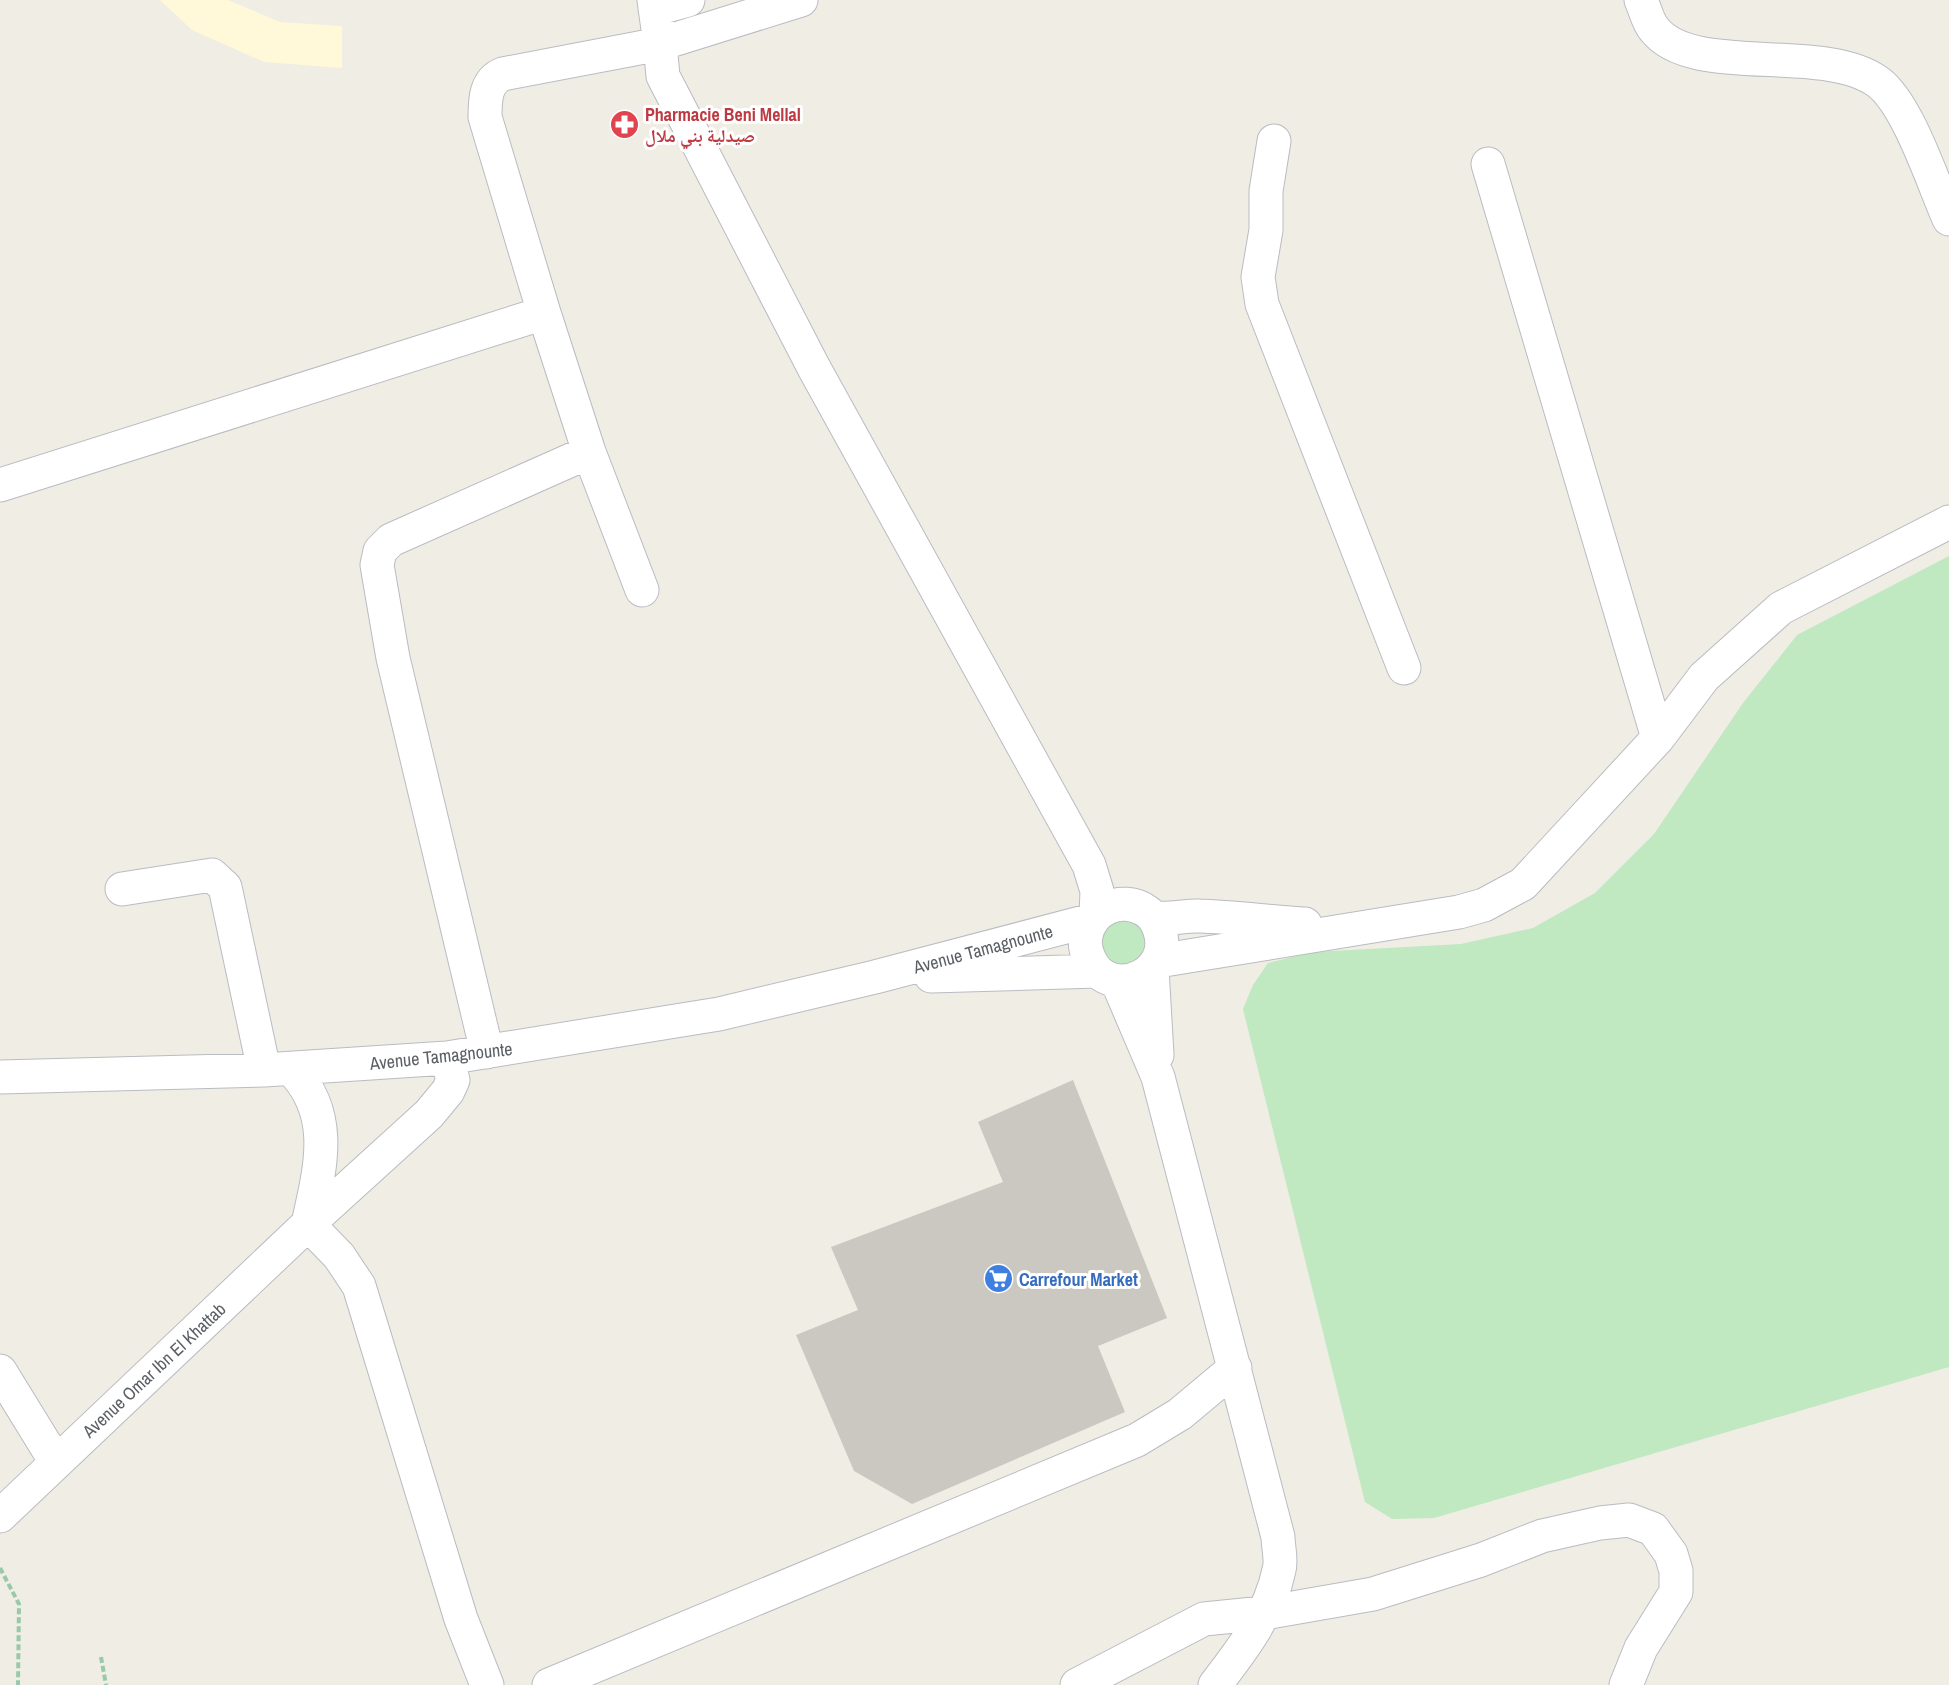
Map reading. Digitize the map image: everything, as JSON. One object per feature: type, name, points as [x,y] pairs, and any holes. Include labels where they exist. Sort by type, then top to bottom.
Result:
[{"type":"street","points":[[688,0],[654,5],[663,76],[814,368],[1089,865],[1097,891],[1094,918],[1084,941],[1090,963],[1107,976],[1158,1077],[1278,1537],[1280,1568],[1264,1613],[1244,1647],[1215,1685]]},
{"type":"street","points":[[642,590],[589,452],[544,313],[485,117],[488,89],[492,81],[503,74],[660,44],[801,0]]},
{"type":"street","points":[[1641,0],[1654,30],[1672,43],[1694,51],[1731,57],[1813,62],[1864,74],[1878,82],[1898,102],[1949,219]]},
{"type":"street","points":[[1274,141],[1266,191],[1266,230],[1258,277],[1262,304],[1404,668]]},
{"type":"street","points":[[1488,164],[1658,738]]},
{"type":"street","points":[[0,485],[544,313]]},
{"type":"street","points":[[487,1052],[393,658],[376,565],[380,551],[391,540],[589,452]]},
{"type":"street","points":[[1107,976],[1142,977],[1155,965],[1354,928],[1459,912],[1484,905],[1522,884],[1658,738],[1704,677],[1782,608],[1949,522]]},
{"type":"street","points":[[1089,865],[1140,910],[1162,933],[1163,943],[1155,965],[1158,1077]]},
{"type":"street","points":[[122,889],[212,875],[225,887],[278,1070],[307,1084],[318,1116],[322,1160],[308,1224],[339,1256],[359,1286],[461,1618],[487,1685]]},
{"type":"street","points":[[1094,918],[1116,904],[1140,910],[1198,916],[1354,928]]},
{"type":"street","name":"Avenue Tamagnounte","points":[[0,1077],[278,1070],[447,1058],[719,1014],[875,977],[1094,918]]},
{"type":"street","name":"Avenue Tamagnounte","points":[[875,977],[1107,976]]},
{"type":"street","name":"Avenue Omar Ibn El Khattab","points":[[0,1516],[438,1102],[453,1080],[447,1058]]},
{"type":"street","points":[[549,1685],[1137,1440],[1179,1414],[1235,1368]]},
{"type":"street","points":[[0,1371],[56,1462]]},
{"type":"street","points":[[1077,1685],[1204,1619],[1264,1613],[1373,1594],[1482,1560],[1542,1536],[1600,1523],[1629,1520],[1653,1529],[1671,1554],[1676,1571],[1676,1592],[1641,1648],[1626,1685]]},
{"type":"path","points":[[0,1568],[19,1604],[18,1685]]},
{"type":"path","points":[[101,1657],[106,1685]]},
{"type":"shaded area","points":[[160,0],[228,0],[280,22],[342,26],[342,68],[264,62],[192,30]]},
{"type":"green space","points":[[1949,556],[1949,1367],[1434,1518],[1392,1519],[1365,1502],[1243,1009],[1253,985],[1268,963],[1313,952],[1461,944],[1533,928],[1595,893],[1654,834],[1743,703],[1797,635]]},
{"type":"green space","points":[[1126,915],[1148,933],[1142,960],[1115,967],[1097,945],[1101,928]]},
{"type":"building","name":"Carrefour Market","points":[[1073,1080],[1167,1318],[1098,1346],[1125,1412],[912,1504],[854,1471],[796,1335],[858,1310],[831,1247],[1003,1182],[978,1122]]},
{"type":"place","name":"Pharmacie Beni Mellal صيدلية بني ملال","points":[[624,124]]},
{"type":"place","name":"Carrefour Market","points":[[998,1279]]}]
